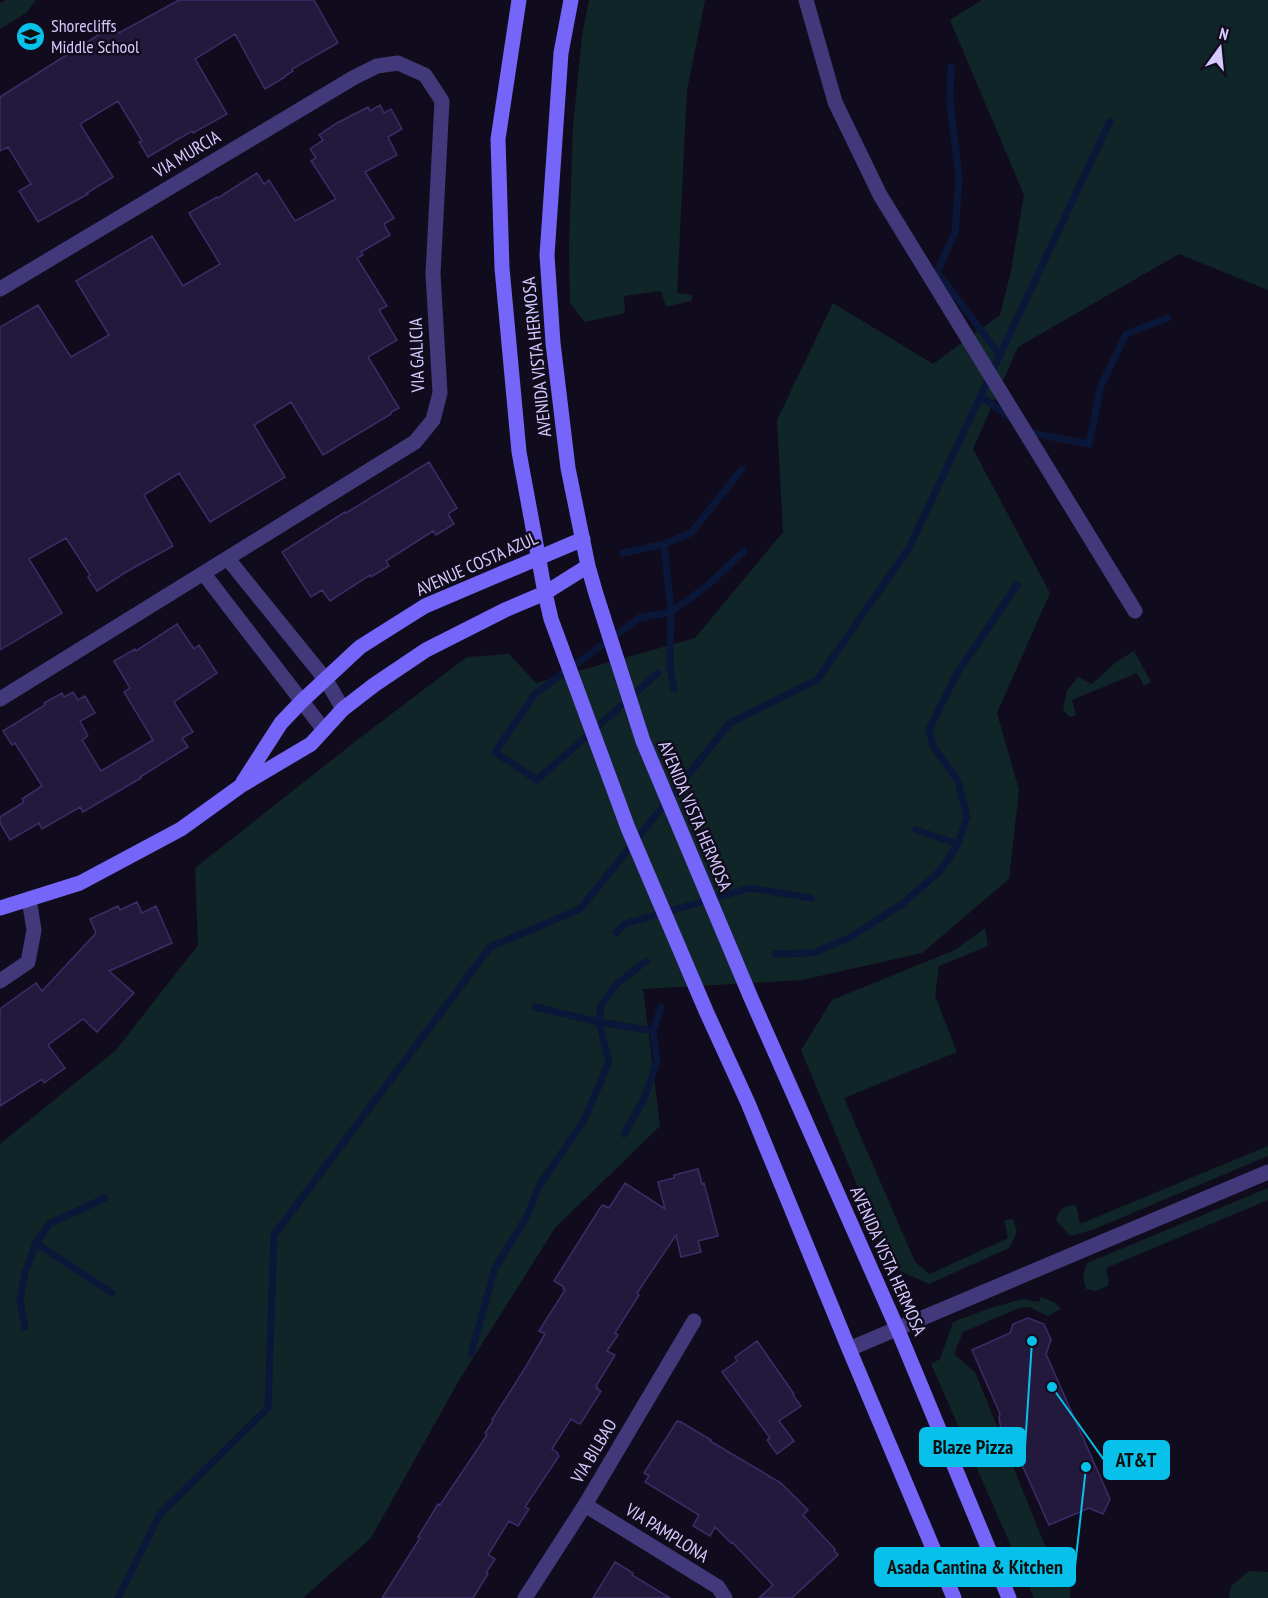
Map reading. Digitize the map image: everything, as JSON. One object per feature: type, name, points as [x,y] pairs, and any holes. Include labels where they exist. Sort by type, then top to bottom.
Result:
[{"type":"main road","name":"AVENIDA VISTA HERMOSA","points":[[519,0],[498,139],[502,268],[519,452],[551,619],[628,828],[748,1103],[954,1598]]},
{"type":"main road","name":"AVENIDA VISTA HERMOSA","points":[[570,0],[561,53],[547,255],[553,343],[568,468],[588,566],[643,741],[751,998],[897,1328],[1009,1598]]},
{"type":"main road","name":"AVENUE COSTA AZUL","points":[[242,784],[281,723],[360,648],[425,606],[583,539]]},
{"type":"main road","name":"AVENUE COSTA AZUL","points":[[0,908],[80,883],[181,829],[242,784],[311,744],[343,709],[426,650],[545,593],[588,566]]},
{"type":"street","points":[[806,0],[835,102],[880,195],[1135,611]]},
{"type":"street","name":"VIA MURCIA","points":[[0,289],[353,78],[377,66],[398,63]]},
{"type":"street","name":"VIA GALICIA","points":[[0,699],[415,442],[433,420],[440,393],[433,274],[442,101],[425,75],[398,63]]},
{"type":"street","points":[[228,559],[326,680],[343,709]]},
{"type":"street","points":[[204,574],[324,730]]},
{"type":"street","points":[[0,981],[28,962],[34,930],[29,899]]},
{"type":"street","points":[[849,1349],[1268,1172]]},
{"type":"street","name":"VIA BILBAO","points":[[525,1598],[585,1505],[694,1322]]},
{"type":"street","name":"VIA PAMPLONA","points":[[585,1505],[718,1587],[725,1598]]},
{"type":"green space","points":[[6,0],[36,0],[26,13],[0,29],[0,3]]},
{"type":"green space","points":[[589,0],[705,0],[687,90],[677,293],[693,295],[691,301],[666,307],[661,291],[624,296],[625,313],[585,322],[570,303],[569,247],[573,126],[582,36]]},
{"type":"green space","points":[[982,0],[1268,0],[1268,290],[1179,254],[1018,347],[973,449],[1050,593],[997,713],[1019,790],[1009,879],[922,953],[802,980],[643,989],[660,1126],[555,1228],[458,1382],[371,1538],[303,1598],[0,1598],[0,1144],[116,1050],[198,945],[195,868],[467,657],[509,654],[536,683],[695,638],[783,532],[777,420],[833,303],[933,364],[1000,315],[1011,271],[1024,195],[950,20]]},
{"type":"green space","points":[[1134,651],[1151,682],[1144,686],[1137,673],[1072,700],[1076,715],[1070,717],[1063,710],[1067,691],[1078,677],[1092,684],[1116,662]]},
{"type":"green space","points":[[985,928],[988,946],[939,966],[935,996],[957,1052],[844,1098],[915,1262],[930,1274],[1008,1238],[1004,1220],[1013,1219],[1017,1232],[1009,1248],[929,1284],[891,1267],[801,1050],[832,1000],[955,950]]},
{"type":"green space","points":[[1268,1146],[1268,1156],[1092,1230],[1070,1236],[1056,1220],[1063,1208],[1076,1205],[1080,1224]]},
{"type":"green space","points":[[1268,1188],[1268,1200],[1106,1268],[1109,1285],[1096,1291],[1086,1289],[1083,1276],[1087,1263]]},
{"type":"green space","points":[[1041,1297],[1055,1303],[1061,1309],[1048,1316],[1029,1307],[1019,1308],[963,1332],[954,1354],[975,1372],[1048,1553],[1070,1578],[1070,1598],[1034,1598],[931,1364],[940,1359],[953,1322],[1022,1299],[1039,1302]]},
{"type":"green space","points":[[1249,1571],[1268,1572],[1268,1598],[1229,1598],[1231,1586]]},
{"type":"building","points":[[179,0],[314,0],[338,43],[292,69],[293,71],[285,77],[265,89],[235,34],[195,59],[227,114],[193,133],[192,131],[148,157],[139,142],[142,141],[118,101],[80,124],[113,177],[38,222],[19,191],[31,184],[8,147],[0,151],[0,97],[114,25],[119,33]]},
{"type":"building","points":[[380,105],[384,113],[391,109],[402,129],[388,137],[397,155],[365,172],[394,218],[384,224],[390,235],[361,252],[363,255],[357,258],[387,306],[379,310],[397,340],[368,357],[399,408],[323,455],[291,402],[254,425],[285,477],[210,522],[179,473],[144,495],[173,546],[97,591],[88,577],[90,575],[66,538],[29,559],[62,613],[0,650],[0,327],[38,305],[71,357],[109,335],[76,281],[152,236],[183,286],[220,264],[189,213],[257,173],[264,184],[269,180],[295,221],[336,199],[311,161],[316,158],[310,149],[323,140],[319,135],[337,123],[368,107],[370,111]]},
{"type":"building","points":[[429,462],[457,508],[448,514],[454,524],[436,535],[433,531],[386,561],[389,566],[371,577],[370,575],[330,601],[322,590],[311,597],[282,552]]},
{"type":"building","points":[[177,624],[194,649],[199,645],[217,673],[174,702],[193,732],[182,738],[188,747],[83,812],[80,807],[42,829],[39,823],[10,840],[0,823],[0,817],[24,802],[22,799],[42,786],[15,743],[12,745],[3,731],[45,705],[44,703],[62,693],[64,697],[73,692],[78,700],[85,696],[95,713],[80,721],[88,736],[82,740],[101,771],[153,740],[124,692],[130,688],[114,661],[135,649],[136,651]]},
{"type":"building","points":[[137,902],[142,913],[156,906],[172,943],[109,971],[134,993],[97,1032],[83,1019],[48,1045],[65,1068],[44,1083],[42,1079],[0,1106],[0,1009],[36,983],[42,991],[96,933],[90,919],[118,906],[120,910]]},
{"type":"building","points":[[698,1169],[718,1236],[698,1241],[701,1252],[681,1257],[676,1235],[637,1293],[639,1295],[615,1333],[618,1335],[607,1351],[615,1355],[596,1386],[601,1391],[581,1423],[571,1419],[552,1449],[559,1456],[525,1507],[529,1509],[518,1526],[509,1521],[488,1555],[495,1559],[473,1598],[382,1598],[420,1538],[418,1537],[438,1504],[440,1505],[487,1435],[485,1433],[492,1420],[545,1334],[539,1331],[565,1290],[554,1281],[600,1208],[603,1205],[609,1208],[625,1183],[665,1209],[658,1182]]},
{"type":"building","points":[[1028,1318],[1044,1324],[1051,1340],[1046,1354],[1110,1499],[1103,1514],[1089,1508],[1049,1525],[1010,1438],[1001,1429],[1000,1414],[972,1350],[1010,1333],[1013,1324]]},
{"type":"building","points":[[757,1341],[801,1406],[779,1421],[794,1441],[777,1454],[767,1440],[770,1438],[722,1372],[737,1361],[735,1357]]},
{"type":"building","points":[[677,1421],[781,1483],[808,1510],[803,1515],[835,1549],[838,1555],[792,1598],[759,1598],[773,1585],[732,1542],[715,1527],[710,1536],[693,1526],[699,1515],[645,1482],[649,1476],[644,1473]]},
{"type":"building","points":[[615,1562],[633,1573],[632,1575],[670,1598],[593,1598]]},
{"type":"waterway","points":[[951,67],[950,102],[959,178],[955,232],[937,272],[1000,355]]},
{"type":"waterway","points":[[118,1598],[160,1514],[268,1408],[274,1235],[490,947],[580,909],[730,723],[817,680],[909,548],[1110,121]]},
{"type":"waterway","points":[[1028,431],[1089,444],[1101,386],[1126,334],[1168,318]]},
{"type":"waterway","points":[[981,396],[1012,419]]},
{"type":"waterway","points":[[623,553],[664,544],[691,533],[742,469]]},
{"type":"waterway","points":[[664,544],[671,612],[670,667],[674,689]]},
{"type":"waterway","points":[[658,673],[537,780],[495,752],[535,694],[639,618],[671,612],[708,585],[744,551]]},
{"type":"waterway","points":[[775,954],[813,953],[851,937],[902,904],[941,870],[958,844],[967,817],[958,781],[933,746],[929,729],[956,675],[1017,585]]},
{"type":"waterway","points":[[916,830],[958,844]]},
{"type":"waterway","points":[[616,933],[624,924],[750,888],[811,898]]},
{"type":"waterway","points":[[471,1354],[495,1268],[527,1216],[539,1186],[584,1120],[609,1062],[599,1022],[601,1005],[617,984],[646,961]]},
{"type":"waterway","points":[[535,1007],[599,1022],[653,1031]]},
{"type":"waterway","points":[[624,1134],[644,1099],[657,1061],[653,1031],[661,1007]]},
{"type":"waterway","points":[[25,1327],[20,1300],[25,1273],[36,1243],[49,1224],[105,1198]]},
{"type":"waterway","points":[[36,1243],[112,1293]]},
{"type":"place","name":"Shorecliffs Middle School","points":[[30,36]]},
{"type":"place","name":"Blaze Pizza","points":[[1032,1341]]},
{"type":"place","name":"AT&T","points":[[1052,1387]]},
{"type":"place","name":"Asada Cantina & Kitchen","points":[[1086,1467]]}]
